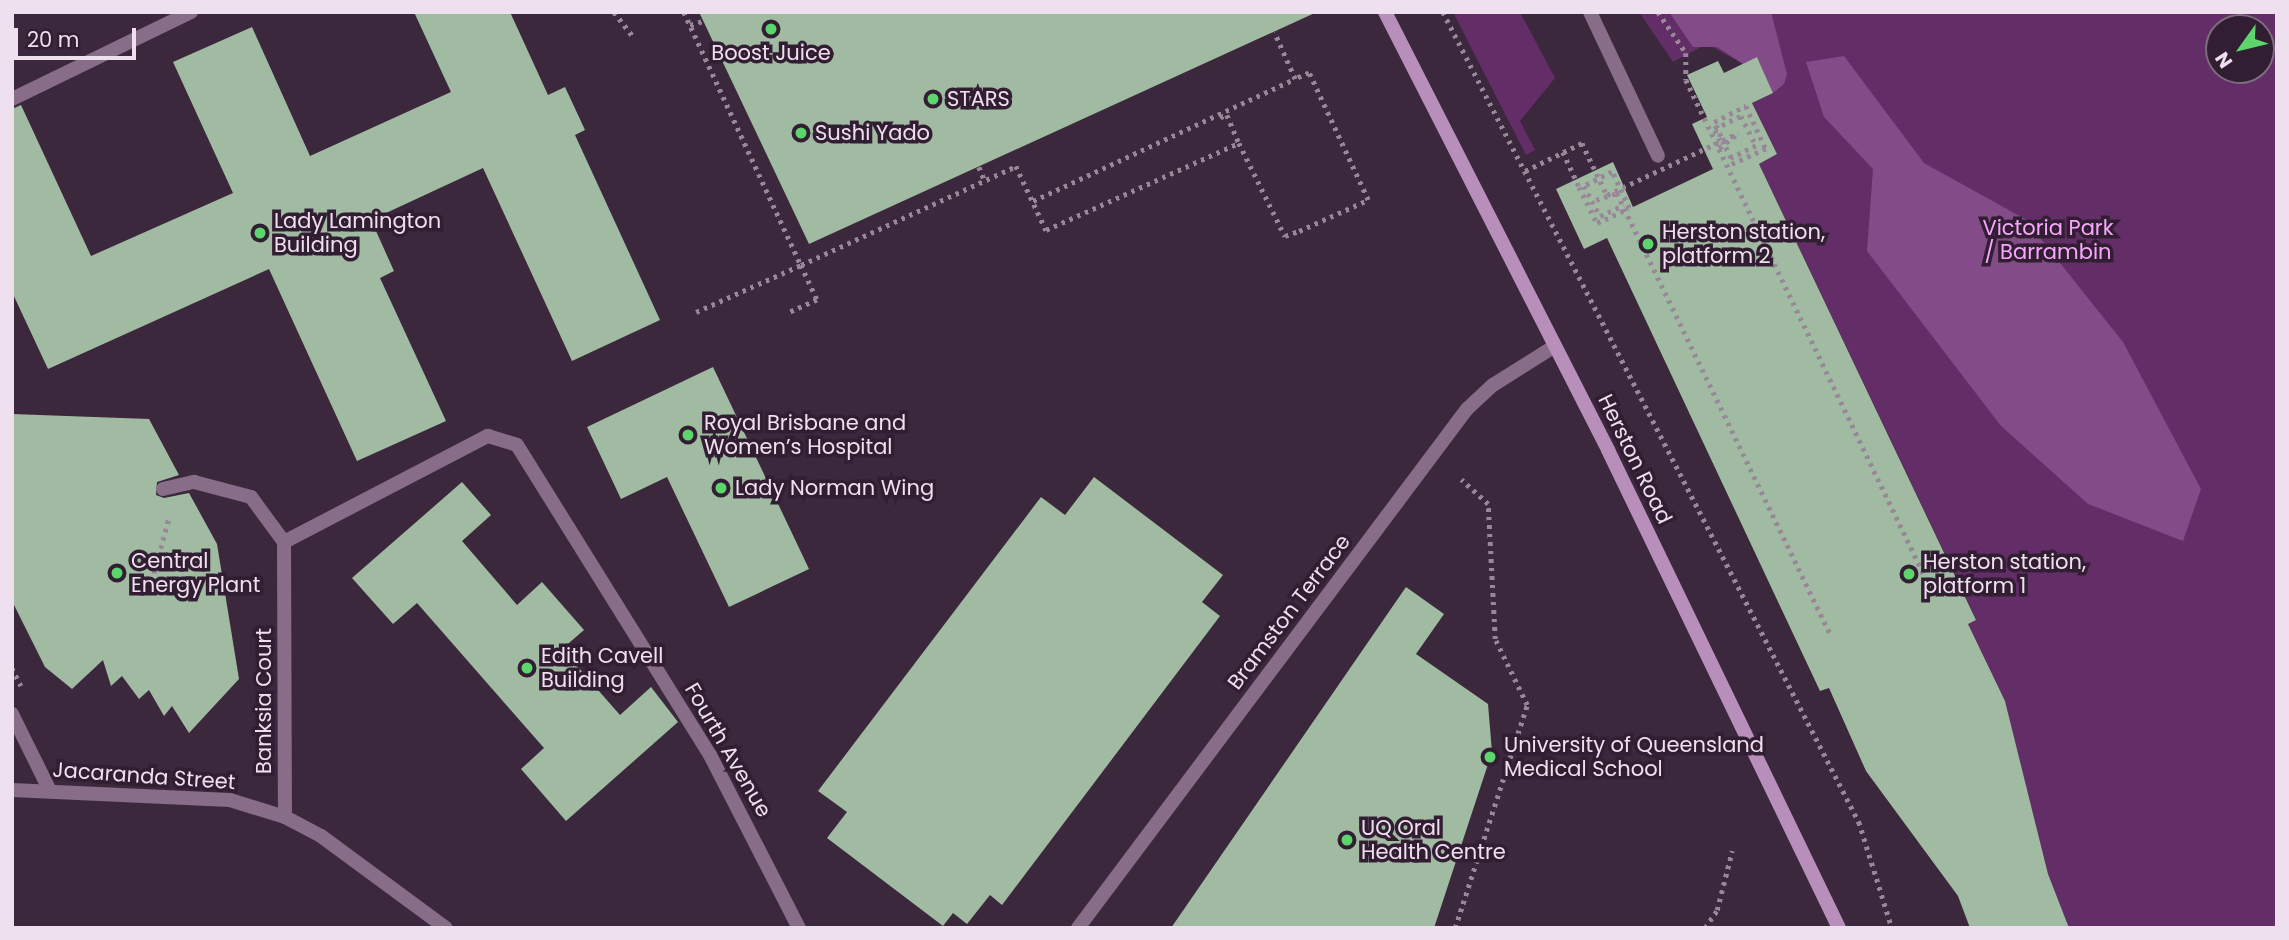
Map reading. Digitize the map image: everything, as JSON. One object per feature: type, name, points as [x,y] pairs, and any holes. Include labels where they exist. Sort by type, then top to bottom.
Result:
[{"type":"main road","name":"Herston Road","points":[[1385,12],[1555,346],[1839,928]]},
{"type":"street","points":[[12,99],[191,12]]},
{"type":"street","points":[[1590,12],[1658,156]]},
{"type":"street","name":"Bramston Terrace","points":[[1079,928],[1467,409],[1493,385],[1555,346]]},
{"type":"street","name":"Fourth Avenue","points":[[284,542],[488,436],[517,445],[710,754],[799,928]]},
{"type":"street","points":[[163,489],[194,482],[251,497],[284,542]]},
{"type":"street","name":"Banksia Court","points":[[284,542],[285,817]]},
{"type":"street","points":[[12,714],[49,789]]},
{"type":"street","name":"Jacaranda Street","points":[[12,790],[49,789],[230,800],[285,817],[321,836],[446,928]]},
{"type":"path","points":[[614,12],[634,38]]},
{"type":"path","points":[[684,12],[817,300],[790,312]]},
{"type":"path","points":[[1443,12],[1859,822],[1892,928]]},
{"type":"path","points":[[1658,12],[1686,53],[1686,79],[1721,144],[1731,158],[1756,146],[1741,116],[1714,129],[1721,144]]},
{"type":"path","points":[[690,25],[703,21]]},
{"type":"path","points":[[1274,32],[1295,79]]},
{"type":"path","points":[[1033,201],[1295,79],[1309,73],[1368,200],[1284,236],[1227,115],[1207,120]]},
{"type":"path","points":[[1728,166],[1766,149],[1746,106],[1714,122],[1728,166],[1928,583]]},
{"type":"path","points":[[1738,133],[1721,144],[1596,200],[1618,193],[1830,634]]},
{"type":"path","points":[[696,312],[1016,166],[1046,230],[1239,143]]},
{"type":"path","points":[[1525,171],[1582,143],[1607,194]]},
{"type":"path","points":[[1563,152],[1597,223],[1629,208],[1612,172],[1584,186],[1600,216],[1624,205]]},
{"type":"path","points":[[979,167],[985,181]]},
{"type":"path","points":[[1455,928],[1527,705],[1495,639],[1488,504],[1461,480]]},
{"type":"path","points":[[167,595],[154,573],[171,512]]},
{"type":"path","points":[[12,668],[24,694]]},
{"type":"path","points":[[1705,928],[1717,910],[1732,851]]},
{"type":"green space","points":[[1453,12],[1520,12],[1555,78],[1520,121],[1535,150],[1526,155]]},
{"type":"green space","name":"Victoria Park / Barrambin","points":[[1639,12],[2277,12],[2277,928],[2067,928],[2048,874],[2005,701],[1968,624],[1976,619],[1759,164],[1777,154],[1752,103],[1773,93],[1758,58],[1743,64],[1707,44],[1673,62]]},
{"type":"shaded area","points":[[1669,12],[1771,12],[1787,74],[1784,84],[1773,93],[1757,57],[1743,64],[1717,47],[1693,47]]},
{"type":"shaded area","points":[[1844,56],[1924,163],[2025,219],[2123,342],[2201,489],[2183,541],[2088,504],[2001,426],[1867,251],[1873,169],[1824,117],[1806,62]]},
{"type":"building","name":"Lady Lamington Building","points":[[414,12],[510,12],[548,95],[565,87],[585,130],[575,135],[660,320],[572,361],[483,168],[371,220],[394,271],[380,278],[446,421],[357,461],[269,269],[48,369],[12,292],[12,109],[21,105],[91,256],[233,193],[173,62],[252,27],[310,156],[451,92]]},
{"type":"building","name":"STARS","points":[[699,12],[1317,12],[809,244]]},
{"type":"building","points":[[1757,57],[1773,93],[1752,103],[1777,154],[1759,164],[1976,620],[1968,624],[2005,701],[2048,874],[2069,928],[1970,928],[1958,896],[1866,771],[1829,688],[1820,691],[1607,238],[1584,249],[1556,189],[1613,162],[1633,207],[1713,169],[1692,124],[1707,117],[1687,75],[1718,61],[1724,73]]},
{"type":"building","name":"Lady Norman Wing","points":[[713,367],[809,569],[729,607],[667,477],[621,499],[587,427]]},
{"type":"building","name":"Central Energy Plant","points":[[12,414],[149,419],[179,475],[157,482],[156,495],[164,498],[189,493],[217,544],[239,679],[189,733],[172,706],[164,716],[149,690],[139,699],[122,676],[111,686],[103,660],[72,689],[45,667],[12,601]]},
{"type":"building","points":[[1094,477],[1223,575],[1202,602],[1220,616],[1002,905],[990,895],[967,924],[953,913],[943,926],[827,838],[847,812],[818,791],[1041,497],[1065,515]]},
{"type":"building","name":"Edith Cavell Building","points":[[462,482],[491,515],[462,541],[517,605],[542,582],[584,630],[562,649],[620,715],[651,687],[678,722],[566,821],[521,769],[544,748],[417,603],[393,624],[352,578]]},
{"type":"building","name":"UQ Oral Health Centre","points":[[1406,587],[1444,614],[1416,654],[1488,704],[1492,752],[1434,928],[1171,928]]},
{"type":"place","name":"Boost Juice","points":[[771,29]]},
{"type":"place","name":"STARS","points":[[933,99]]},
{"type":"place","name":"Sushi Yado","points":[[801,133]]},
{"type":"place","name":"Lady Lamington Building","points":[[260,233]]},
{"type":"place","name":"Herston station, platform 2","points":[[1648,244]]},
{"type":"place","name":"Royal Brisbane and Women’s Hospital","points":[[688,435]]},
{"type":"place","name":"Lady Norman Wing","points":[[721,488]]},
{"type":"place","name":"Central Energy Plant","points":[[117,573]]},
{"type":"place","name":"Herston station, platform 1","points":[[1909,574]]},
{"type":"place","name":"Edith Cavell Building","points":[[527,668]]},
{"type":"place","name":"University of Queensland Medical School","points":[[1490,757]]},
{"type":"place","name":"UQ Oral Health Centre","points":[[1347,840]]}]
